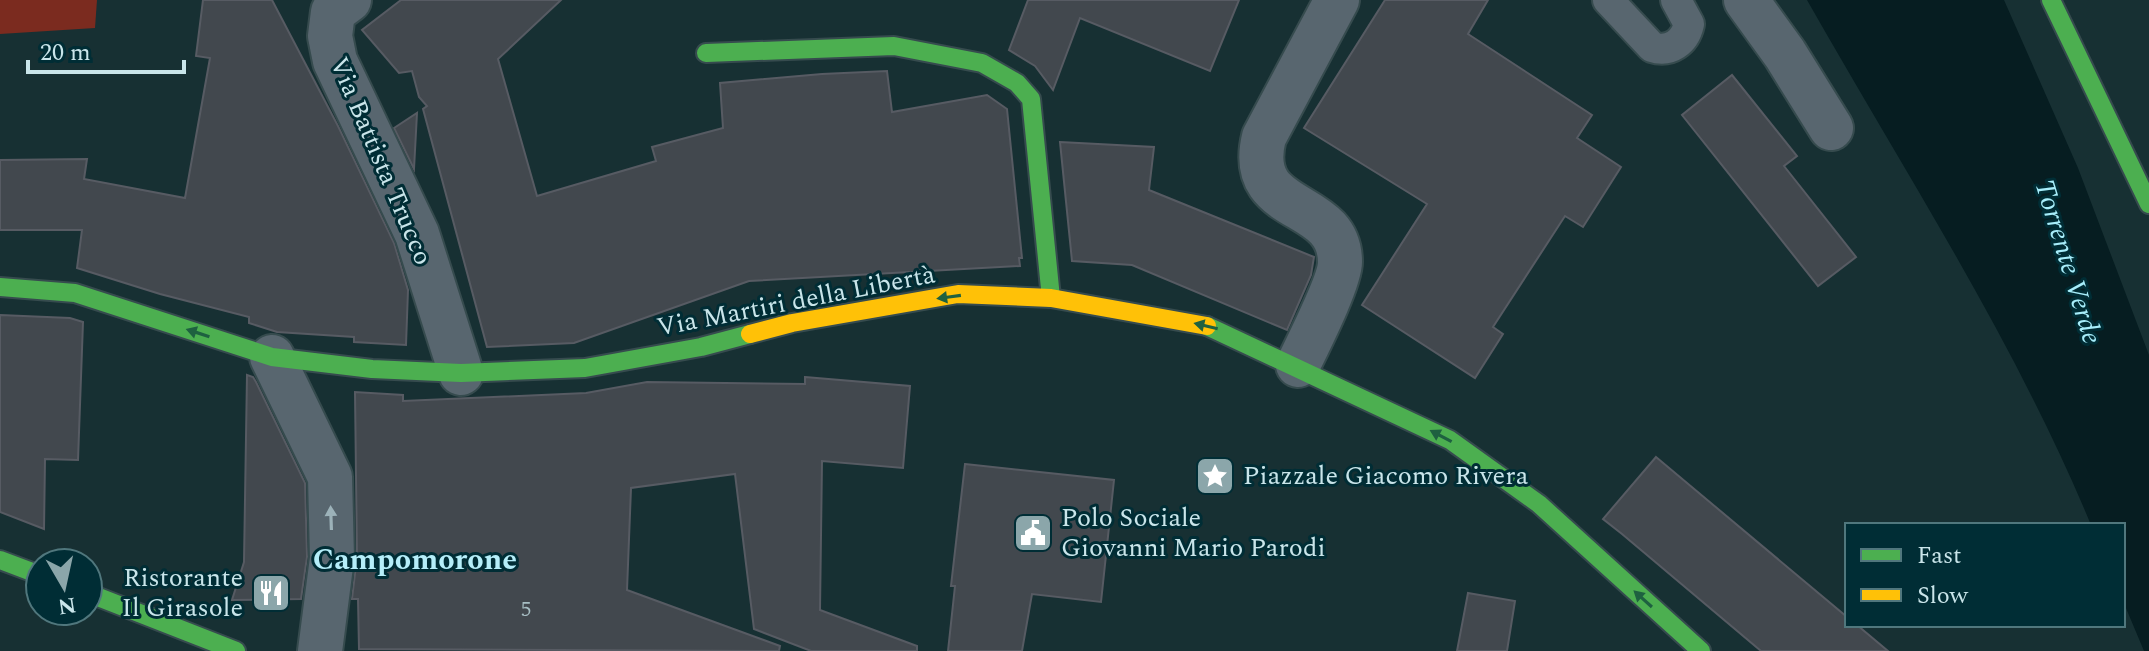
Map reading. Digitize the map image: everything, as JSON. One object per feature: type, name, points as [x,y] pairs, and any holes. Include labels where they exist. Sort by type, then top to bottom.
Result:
[{"type":"street","name":"Via Battista Trucco","points":[[349,0],[333,12],[330,36],[335,61],[417,234],[461,373]]},
{"type":"street","points":[[1298,365],[1340,265],[1338,246],[1321,222],[1278,195],[1266,183],[1259,155],[1264,137],[1337,0]]},
{"type":"street","points":[[1746,0],[1785,54],[1831,128]]},
{"type":"street","points":[[2051,0],[2149,204]]},
{"type":"street","points":[[706,53],[894,46],[982,63],[1002,72],[1031,99],[1051,298]]},
{"type":"street","name":"Via Martiri della Libertà","points":[[0,287],[75,293],[272,357],[372,369],[461,373],[585,368],[701,347],[792,323],[958,294],[1051,298],[1214,327],[1450,440],[1539,504],[1701,651]]},
{"type":"street","points":[[272,357],[330,477],[332,558],[320,651]]},
{"type":"street","points":[[0,560],[24,569]]},
{"type":"street","points":[[104,599],[236,651]]},
{"type":"lane","points":[[1608,0],[1652,47],[1662,50],[1675,46],[1686,35],[1689,24],[1676,0]]},
{"type":"shaded area","points":[[0,0],[97,0],[95,28],[0,34]]},
{"type":"water","name":"Torrente Verde","points":[[1807,0],[2004,0],[2078,168],[2149,355],[2149,651],[2144,651],[2125,606],[2125,523],[2090,523],[2029,390],[1957,258]]},
{"type":"building","points":[[203,0],[272,0],[338,126],[394,243],[408,290],[406,345],[354,342],[354,337],[277,332],[249,323],[249,317],[77,268],[82,230],[0,230],[0,160],[87,159],[84,179],[185,198],[210,58],[196,56]]},
{"type":"building","points":[[401,0],[561,0],[498,59],[537,196],[656,161],[652,147],[723,128],[720,83],[887,71],[892,112],[987,95],[1007,109],[1022,258],[1019,258],[1020,266],[749,281],[574,343],[487,347],[423,109],[427,106],[419,97],[412,71],[399,73],[362,30]]},
{"type":"building","points":[[1028,0],[1239,0],[1210,71],[1080,18],[1053,90],[1035,66],[1009,50]]},
{"type":"building","points":[[1385,0],[1488,0],[1468,34],[1592,115],[1577,138],[1621,167],[1583,227],[1565,216],[1493,327],[1503,334],[1475,378],[1362,305],[1427,204],[1304,128]]},
{"type":"building","points":[[1732,75],[1797,156],[1784,166],[1856,257],[1818,286],[1682,115]]},
{"type":"building","points":[[417,113],[414,169],[394,128]]},
{"type":"building","points":[[1060,142],[1154,147],[1149,190],[1314,257],[1311,275],[1287,330],[1132,265],[1072,261]]},
{"type":"building","points":[[0,315],[70,318],[83,322],[78,460],[45,459],[44,529],[0,512]]},
{"type":"building","points":[[247,375],[256,382],[305,483],[307,557],[301,599],[232,600],[244,562]]},
{"type":"building","points":[[805,377],[910,386],[903,468],[822,461],[820,610],[917,646],[917,651],[811,651],[754,629],[735,474],[631,488],[627,590],[780,646],[779,651],[359,649],[358,599],[352,599],[357,557],[355,392],[403,395],[403,401],[586,393],[647,382],[805,384]]},
{"type":"building","points":[[1656,457],[1845,615],[1845,627],[1859,627],[1888,651],[1761,651],[1603,519]]},
{"type":"building","name":"Polo Sociale Giovanni Mario Parodi","points":[[965,464],[1114,480],[1101,602],[1032,594],[1022,651],[948,651],[955,586],[951,586]]},
{"type":"building","points":[[1468,593],[1515,601],[1507,651],[1457,651]]},
{"type":"traffic: fast","points":[[2051,0],[2149,204]]},
{"type":"traffic: fast","points":[[706,53],[894,46],[982,63],[1017,83],[1031,99],[1051,298]]},
{"type":"traffic: fast","points":[[0,287],[75,293],[272,357],[372,369],[461,373],[585,368],[701,347],[750,334]]},
{"type":"traffic: fast","points":[[1207,326],[1450,440],[1539,504],[1701,651]]},
{"type":"traffic: fast","points":[[0,560],[24,569]]},
{"type":"traffic: fast","points":[[104,599],[236,651]]},
{"type":"traffic: slow","points":[[750,334],[792,323],[958,294],[1051,298],[1207,326]]},
{"type":"place","name":"Piazzale Giacomo Rivera","points":[[1215,476]]},
{"type":"place","name":"Polo Sociale Giovanni Mario Parodi","points":[[1033,533]]},
{"type":"place","name":"Ristorante Il Girasole","points":[[271,593]]},
{"type":"district","name":"Campomorone","points":[[415,560]]}]
